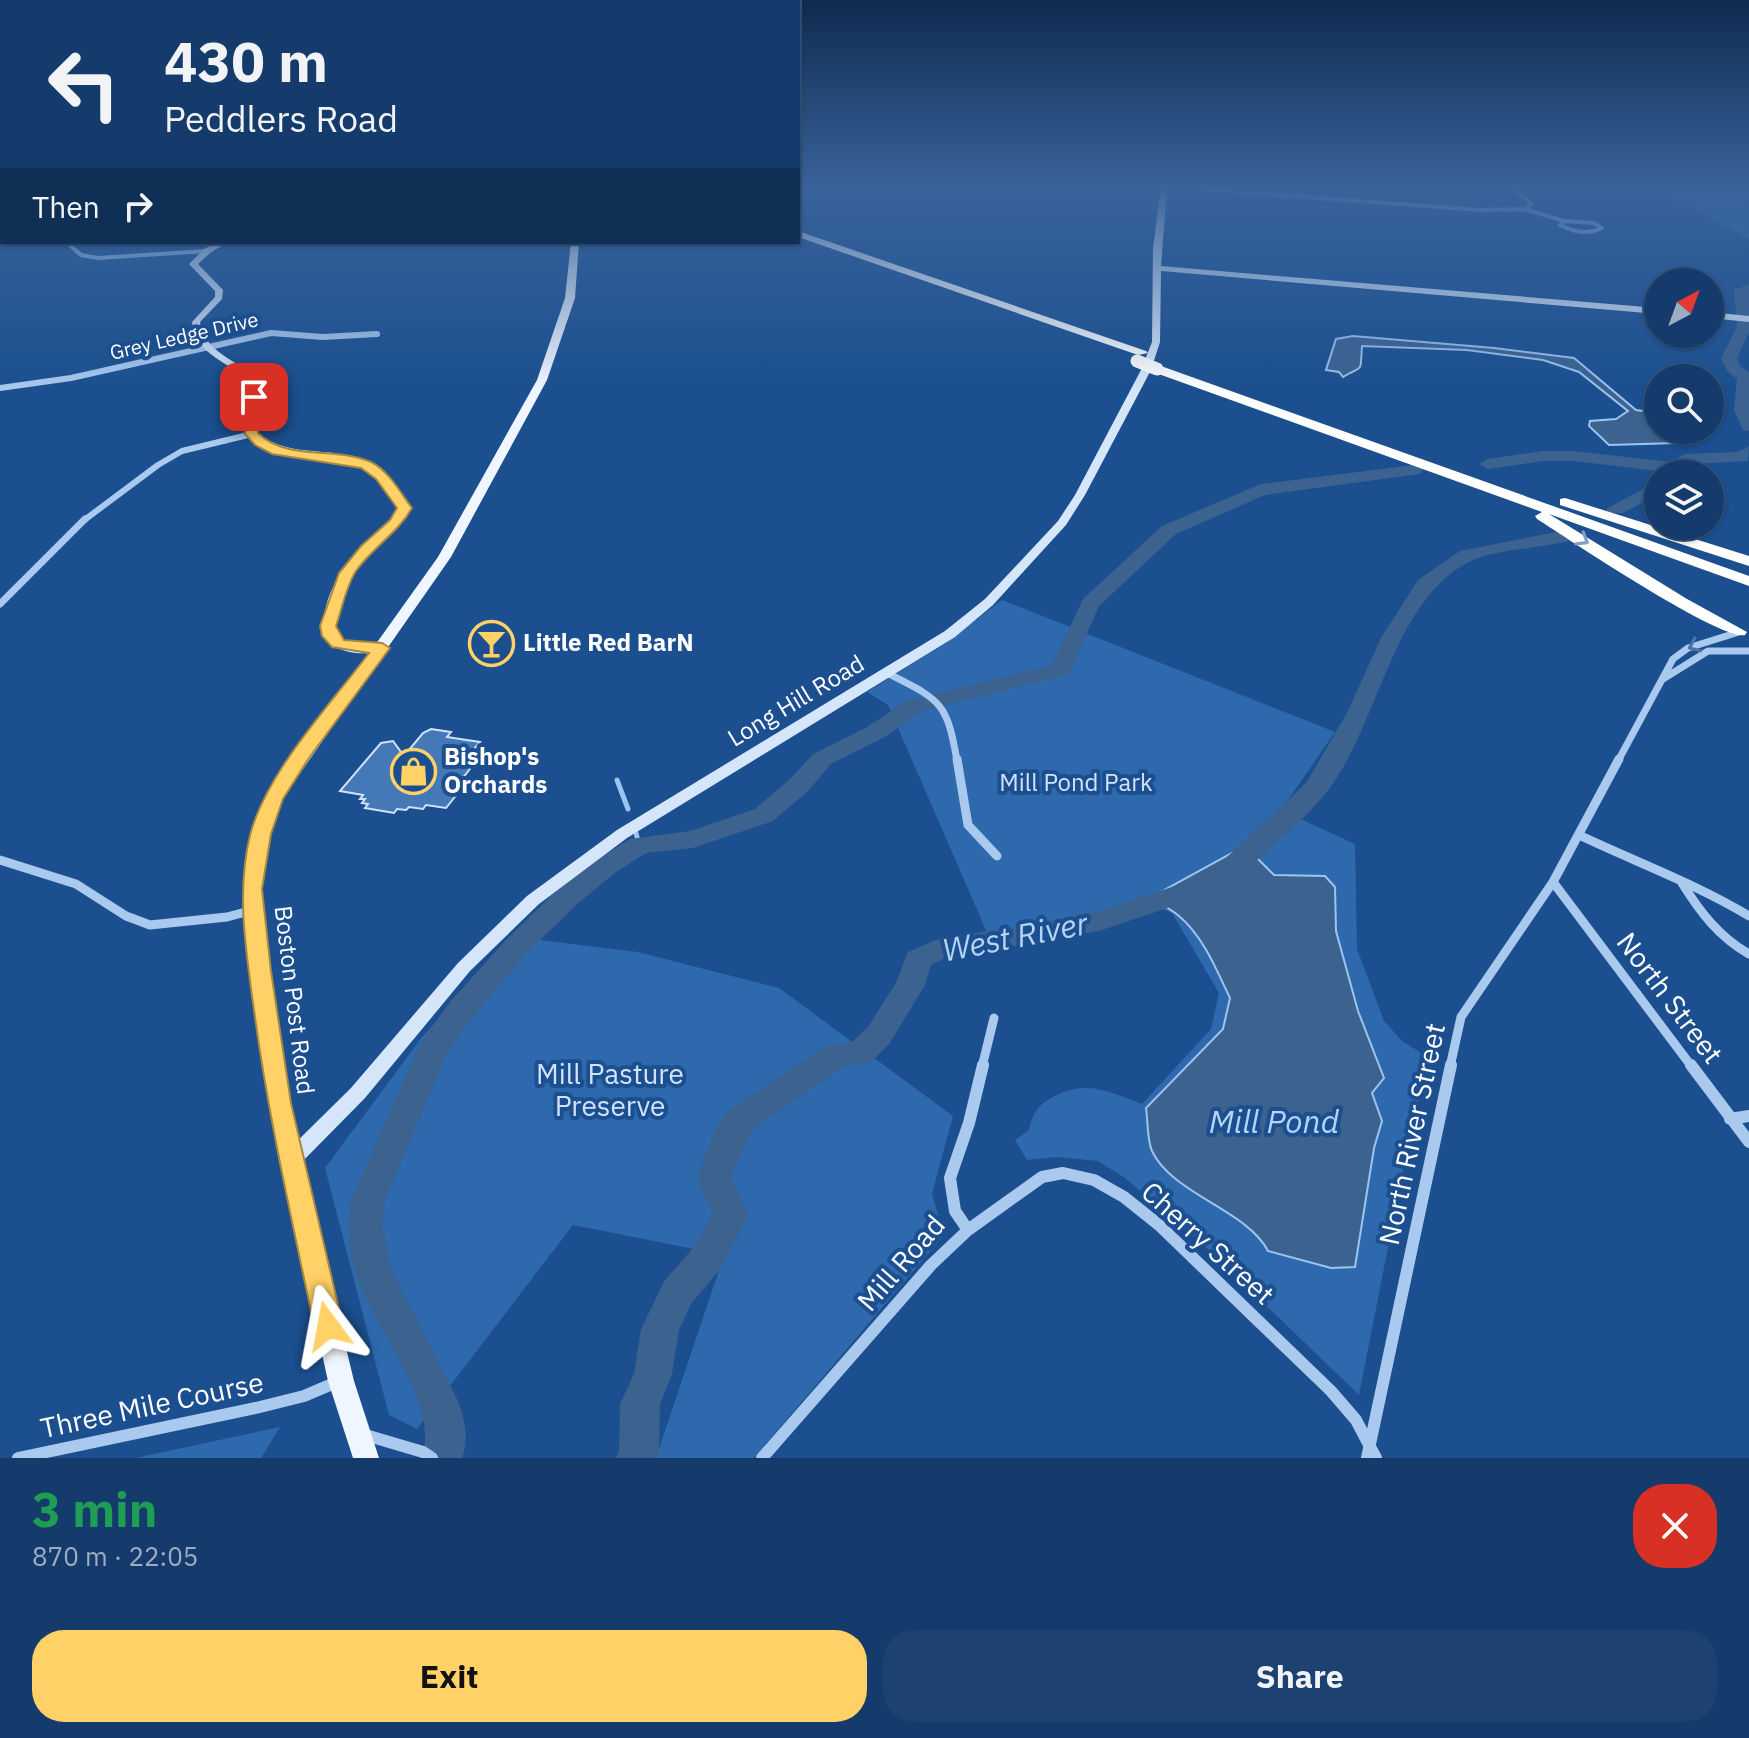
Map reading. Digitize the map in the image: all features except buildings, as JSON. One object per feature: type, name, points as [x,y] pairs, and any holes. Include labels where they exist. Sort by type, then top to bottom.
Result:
[{"type":"highway","points":[[836,255],[1140,357]]},
{"type":"highway","points":[[857,255],[1749,581]]},
{"type":"highway","points":[[1159,364],[1749,568]]},
{"type":"highway","points":[[1384,450],[1543,517],[1681,602],[1746,633]]},
{"type":"highway","points":[[1555,499],[1749,561]]},
{"type":"main road","name":"Boston Post Road","points":[[361,1445],[341,1381],[290,1161],[266,1022],[253,910],[256,858],[274,799],[301,756],[382,648],[444,557],[542,380],[570,298],[574,255]]},
{"type":"street","points":[[81,255],[98,258],[144,255]]},
{"type":"street","points":[[203,255],[193,264],[219,290],[219,297],[196,322],[202,348],[249,374],[255,383],[252,434]]},
{"type":"street","name":"Long Hill Road","points":[[290,1161],[358,1093],[464,967],[533,900],[622,834],[887,673],[976,615],[1020,570],[1072,508],[1154,351],[1158,255]]},
{"type":"street","points":[[1156,268],[1644,310]]},
{"type":"street","points":[[1724,317],[1749,319]]},
{"type":"street","name":"Grey Ledge Drive","points":[[0,388],[71,378],[271,333],[323,337],[377,334]]},
{"type":"street","points":[[0,604],[86,518],[158,465],[182,451],[252,434],[277,451],[365,465],[381,476],[397,496],[404,508],[396,523],[366,549],[347,573],[328,626],[330,636],[338,643],[356,648],[382,648]]},
{"type":"street","name":"North River Street","points":[[1367,1458],[1461,1017],[1553,882],[1673,659],[1682,651],[1746,633]]},
{"type":"street","name":"North River Street","points":[[1662,680],[1708,651],[1749,651]]},
{"type":"street","points":[[887,673],[930,695],[951,722],[968,825],[997,856]]},
{"type":"street","points":[[1579,835],[1681,883],[1708,891],[1749,916]]},
{"type":"street","points":[[0,860],[76,884],[126,916],[150,925],[227,917],[253,910]]},
{"type":"street","name":"North Street","points":[[1553,882],[1749,1142]]},
{"type":"street","points":[[1681,883],[1712,928],[1731,945],[1749,954]]},
{"type":"street","name":"Mill Road","points":[[762,1458],[931,1265],[968,1230],[955,1211],[950,1178],[969,1123],[994,1018]]},
{"type":"street","points":[[1730,1119],[1749,1116]]},
{"type":"street","name":"Cherry Street","points":[[968,1230],[1042,1177],[1074,1174],[1107,1186],[1159,1225],[1331,1391],[1356,1420],[1376,1458]]},
{"type":"street","name":"Three Mile Course","points":[[18,1458],[288,1400],[341,1381]]},
{"type":"street","points":[[361,1445],[428,1455]]},
{"type":"green space","name":"Mill Pond Park","points":[[1002,600],[1335,732],[1281,810],[1355,844],[1357,949],[1384,1021],[1402,1041],[1433,1060],[1415,1110],[1359,1395],[1200,1242],[1125,1178],[1098,1161],[1058,1157],[1027,1160],[1015,1140],[1029,1130],[1040,1106],[1065,1092],[1098,1089],[1142,1104],[1211,1029],[1219,993],[1172,913],[1155,906],[1111,920],[992,944],[888,705],[867,692],[944,644]]},
{"type":"green space","name":"Mill Pasture Preserve","points":[[515,937],[638,952],[779,988],[953,1116],[932,1194],[944,1235],[754,1458],[656,1458],[724,1255],[573,1225],[417,1429],[389,1415],[325,1168],[422,1037]]},
{"type":"green space","points":[[280,1427],[261,1458],[135,1458]]},
{"type":"water","points":[[1353,336],[1574,358],[1636,410],[1644,411],[1644,444],[1609,445],[1589,426],[1590,421],[1616,419],[1628,411],[1579,372],[1543,360],[1467,350],[1362,346],[1361,365],[1343,377],[1339,372],[1326,370],[1336,339]]},
{"type":"water","name":"Mill Pond","points":[[1239,849],[1255,856],[1274,875],[1325,876],[1335,887],[1336,931],[1358,1011],[1384,1078],[1372,1093],[1382,1121],[1374,1148],[1355,1267],[1331,1268],[1268,1251],[1244,1224],[1176,1179],[1162,1166],[1150,1147],[1146,1108],[1223,1029],[1230,998],[1195,933],[1155,895]]},
{"type":"waterway","name":"West River","points":[[1749,288],[1741,290],[1744,327],[1729,358],[1733,368],[1745,377],[1742,410],[1749,426]]},
{"type":"waterway","points":[[1488,464],[1543,456],[1574,456],[1674,468],[1685,459],[1742,457],[1749,451]]},
{"type":"waterway","points":[[441,1458],[447,1446],[442,1410],[375,1276],[364,1225],[368,1200],[432,1050],[461,1010],[515,948],[566,898],[639,845],[693,839],[764,815],[800,784],[822,759],[876,732],[915,706],[1061,669],[1090,603],[1169,530],[1261,490],[1414,470]]},
{"type":"waterway","points":[[1616,509],[1644,494]]},
{"type":"waterway","name":"West River","points":[[1224,875],[1316,788],[1359,713],[1392,638],[1425,584],[1467,555],[1561,537]]},
{"type":"waterway","points":[[617,780],[628,809]]},
{"type":"waterway","points":[[636,833],[639,845]]},
{"type":"waterway","name":"West River","points":[[636,1458],[639,1453],[640,1404],[653,1374],[660,1329],[678,1292],[708,1257],[731,1215],[714,1178],[733,1129],[740,1120],[836,1056],[861,1053],[879,1035],[910,985],[918,959],[936,950],[1099,921],[1190,890]]},
{"type":"place","name":"Little Red BarN","points":[[492,643]]},
{"type":"place","name":"Bishop's Orchards","points":[[413,771]]},
{"type":"route","points":[[254,397],[252,434],[260,442],[277,451],[339,458],[365,465],[381,476],[404,508],[396,523],[366,549],[347,573],[328,626],[330,636],[338,643],[356,648],[382,648],[301,756],[274,799],[261,834],[252,889],[259,971],[279,1103],[328,1326]]}]
